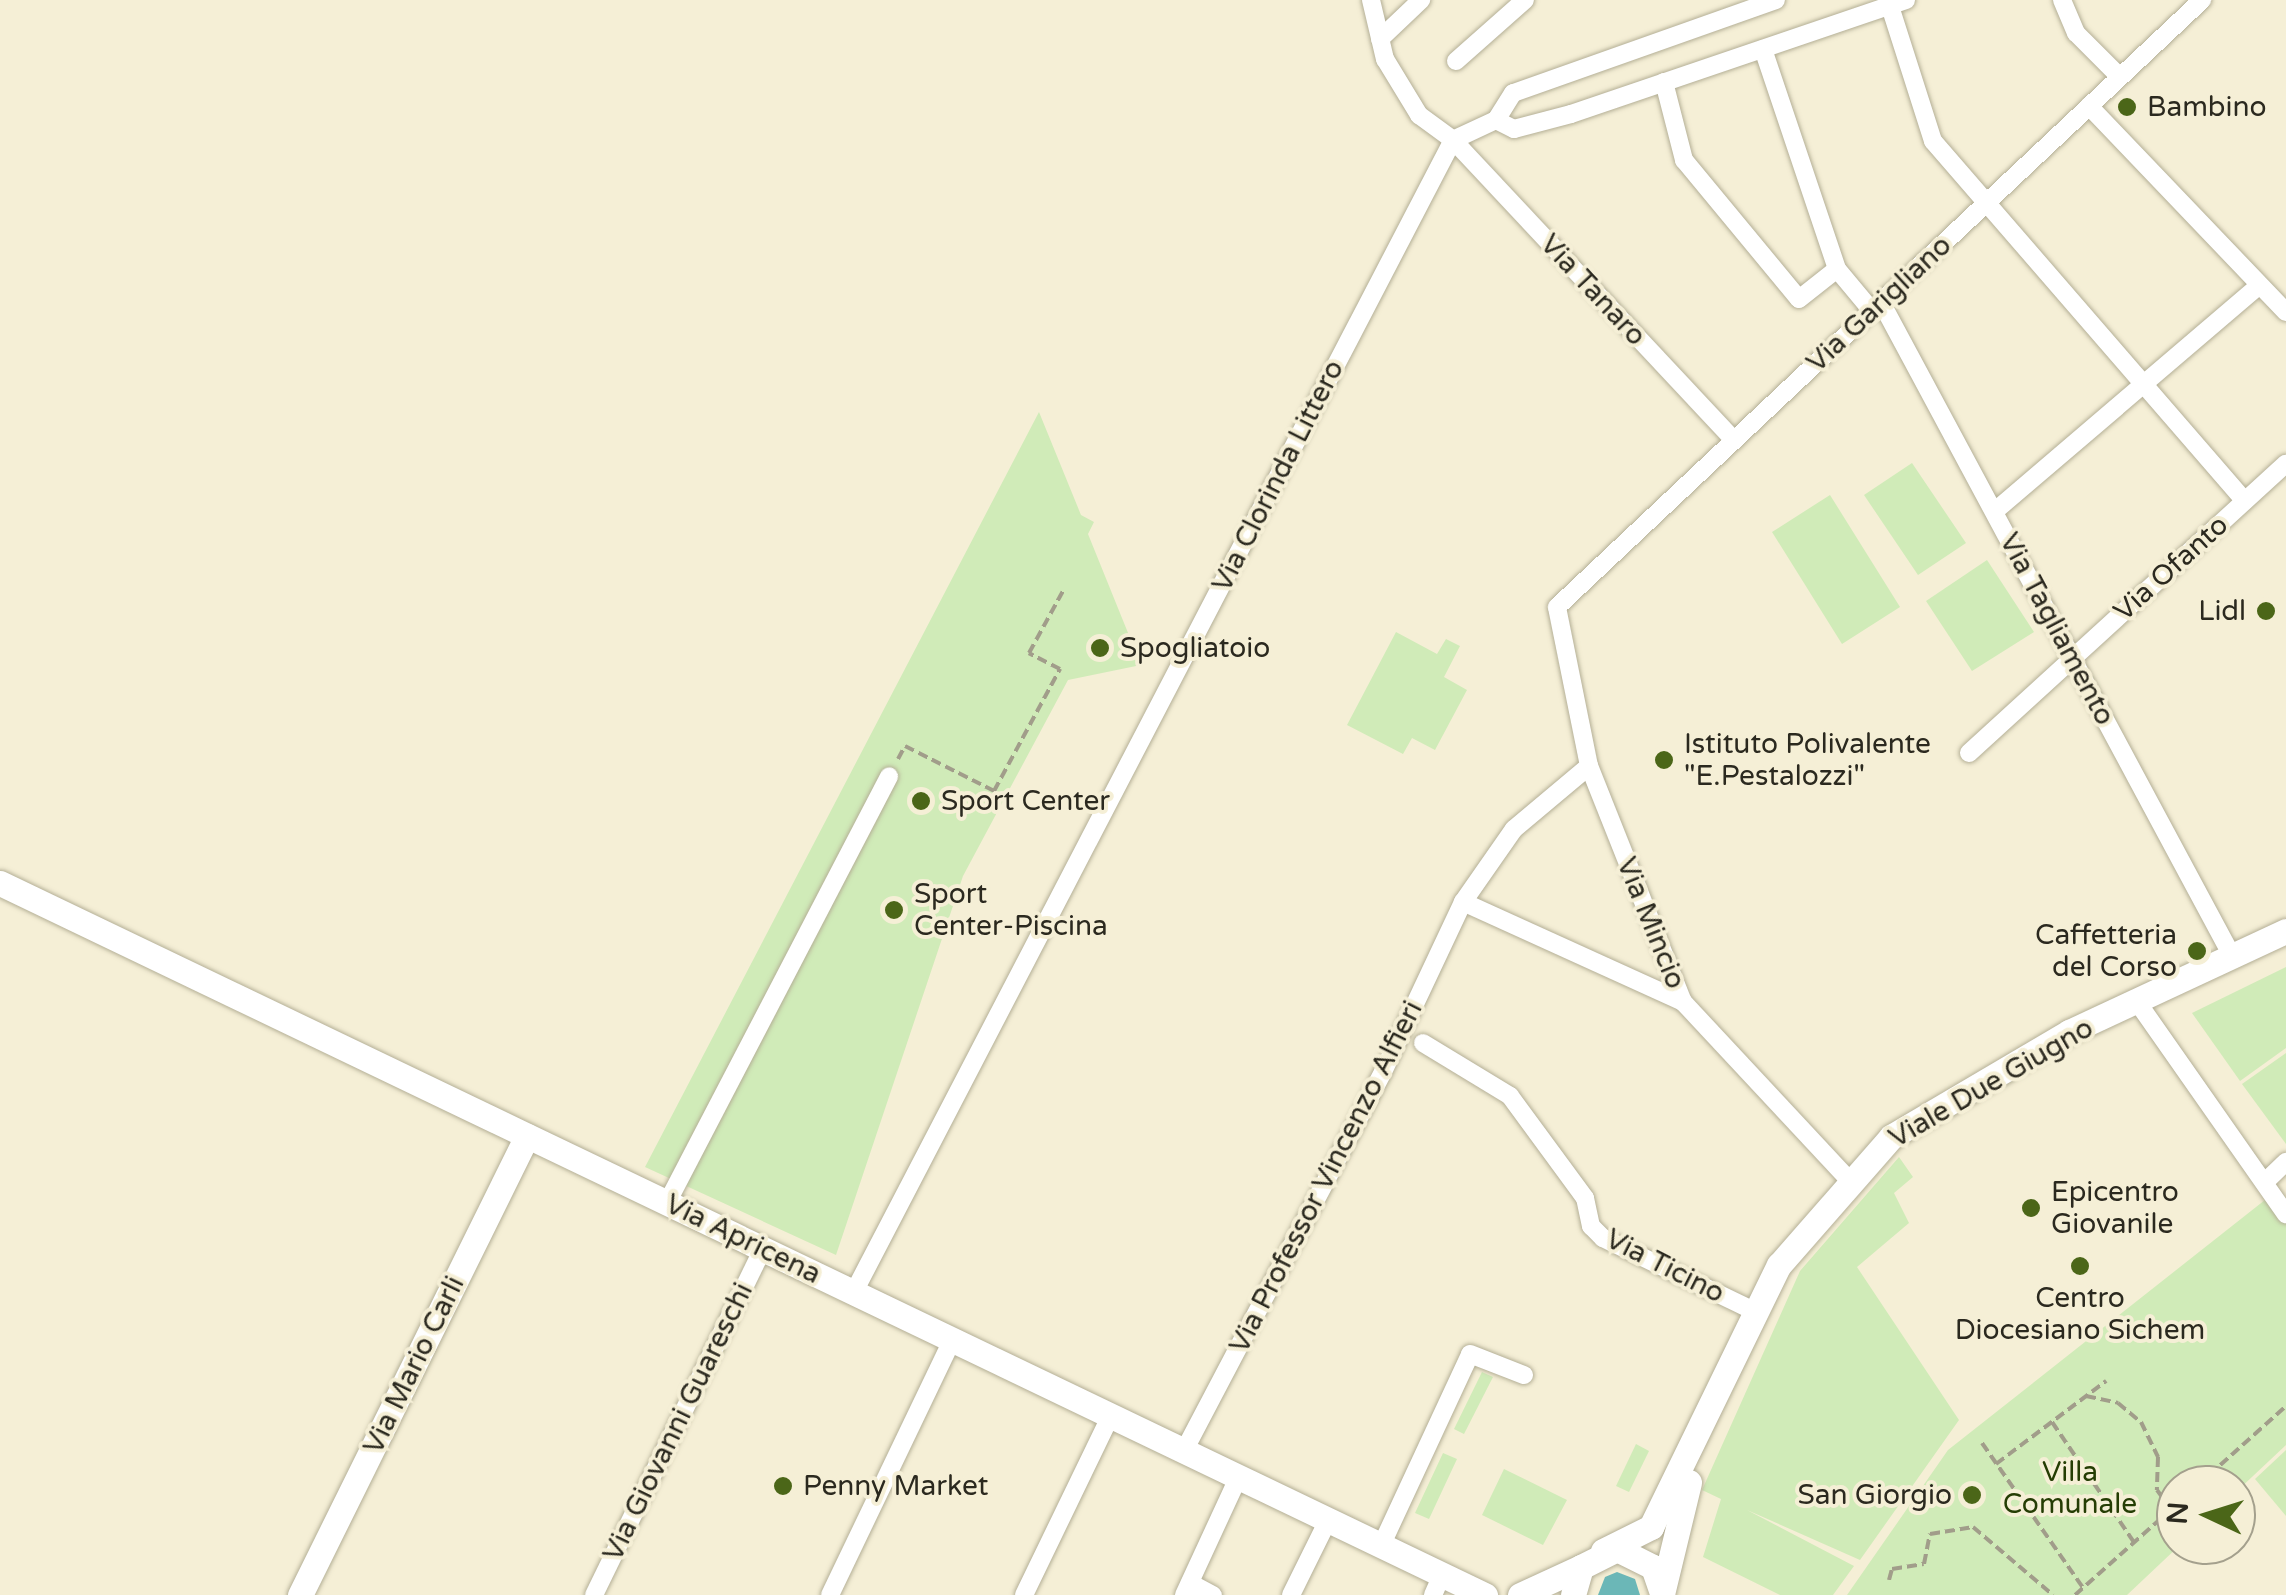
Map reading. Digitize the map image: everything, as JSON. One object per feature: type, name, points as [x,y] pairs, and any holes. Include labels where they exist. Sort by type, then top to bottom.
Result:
[{"type":"main road","name":"Via Apricena","points":[[0,883],[1382,1544],[1438,1585],[1485,1595]]},
{"type":"main road","name":"Viale Due Giugno","points":[[1582,1567],[1650,1527],[1779,1265],[1890,1137],[2069,1032],[2286,931]]},
{"type":"main road","name":"Via Mario Carli","points":[[300,1595],[527,1136]]},
{"type":"main road","name":"Viale Due Giugno","points":[[1662,1594],[1669,1544],[1706,1417]]},
{"type":"main road","name":"Viale Due Giugno","points":[[1603,1552],[1643,1558],[1662,1594]]},
{"type":"main road","points":[[1520,1595],[1582,1567]]},
{"type":"main road","points":[[1573,1595],[1582,1567]]},
{"type":"street","name":"Via Tanaro","points":[[1371,0],[1380,39],[1418,114],[1453,140],[1734,440]]},
{"type":"street","points":[[1380,39],[1421,0]]},
{"type":"street","points":[[1456,62],[1525,0]]},
{"type":"street","points":[[1453,140],[1496,120],[1513,93],[1776,0]]},
{"type":"street","points":[[2062,0],[2076,33],[2120,77]]},
{"type":"street","name":"Via Garigliano","points":[[1556,607],[2202,0]]},
{"type":"street","points":[[1496,120],[1514,129],[1894,2],[1934,141],[1982,203],[2245,501]]},
{"type":"street","points":[[1664,82],[1684,160],[1799,298],[1837,269],[1763,48]]},
{"type":"street","points":[[2089,106],[2286,312]]},
{"type":"street","name":"Via Clorinda Littero","points":[[854,1292],[1453,140]]},
{"type":"street","name":"Via Tagliamento","points":[[1837,269],[1876,306],[1995,511],[2232,956]]},
{"type":"street","points":[[1995,511],[2260,285]]},
{"type":"street","name":"Via Ofanto","points":[[1969,754],[2286,464]]},
{"type":"street","name":"Via Mincio","points":[[1556,607],[1589,766],[1683,1002],[1851,1182]]},
{"type":"street","name":"Via Professor Vincenzo Alfieri","points":[[1185,1449],[1383,1072],[1463,902],[1514,829],[1589,766]]},
{"type":"street","points":[[667,1203],[889,776]]},
{"type":"street","points":[[1463,902],[1683,1002]]},
{"type":"street","points":[[2138,1002],[2286,1214]]},
{"type":"street","name":"Via Ticino","points":[[1423,1043],[1510,1096],[1585,1198],[1591,1226],[1603,1238],[1756,1312]]},
{"type":"street","points":[[2265,1182],[2286,1162]]},
{"type":"street","name":"Via Giovanni Guareschi","points":[[594,1595],[763,1249]]},
{"type":"street","points":[[830,1595],[952,1340]]},
{"type":"street","points":[[1382,1544],[1470,1354],[1524,1376]]},
{"type":"street","points":[[1024,1595],[1111,1414]]},
{"type":"street","points":[[1213,1595],[1187,1589],[1239,1476]]},
{"type":"street","points":[[1291,1595],[1328,1520]]},
{"type":"path","points":[[889,776],[905,746],[994,791],[1060,669],[1028,653],[1064,589]]},
{"type":"path","points":[[1996,1464],[2106,1381]]},
{"type":"path","points":[[2086,1396],[2118,1403],[2141,1422],[2160,1465]]},
{"type":"path","points":[[2220,1465],[2286,1406]]},
{"type":"path","points":[[2052,1422],[2134,1542]]},
{"type":"path","points":[[1982,1444],[2083,1588]]},
{"type":"path","points":[[2075,1595],[2156,1523]]},
{"type":"path","points":[[1890,1580],[1892,1569],[1924,1564],[1930,1534],[1973,1527],[2054,1595]]},
{"type":"green space","name":"Sport Center","points":[[1039,412],[1081,515],[1094,522],[1088,534],[1141,665],[1068,680],[963,876],[836,1255],[645,1167]]},
{"type":"green space","points":[[1912,463],[1966,543],[1918,575],[1864,495]]},
{"type":"green space","points":[[1830,495],[1900,607],[1842,644],[1772,532]]},
{"type":"green space","points":[[1987,560],[2034,632],[1972,671],[1926,601]]},
{"type":"green space","points":[[1396,632],[1437,654],[1446,639],[1460,646],[1444,677],[1467,690],[1435,750],[1412,738],[1403,754],[1347,725]]},
{"type":"green space","points":[[2286,967],[2286,1048],[2240,1081],[2192,1013]]},
{"type":"green space","points":[[2286,1053],[2286,1144],[2242,1084]]},
{"type":"green space","points":[[1899,1157],[1913,1177],[1894,1193],[1909,1223],[1857,1267],[1959,1420],[1860,1560],[1747,1510],[1854,1566],[1833,1595],[1780,1595],[1703,1557],[1721,1499],[1702,1490],[1800,1271]]},
{"type":"green space","name":"Villa Comunale","points":[[2270,1196],[2286,1220],[2286,1445],[2256,1473],[2256,1465],[2156,1465],[2159,1565],[2127,1595],[1847,1595],[1948,1450]]},
{"type":"green space","points":[[1482,1372],[1493,1377],[1464,1434],[1454,1429]]},
{"type":"green space","points":[[1636,1444],[1649,1451],[1629,1492],[1616,1486]]},
{"type":"green space","points":[[2286,1450],[2286,1516],[2256,1480]]},
{"type":"green space","points":[[1443,1453],[1457,1459],[1429,1519],[1415,1513]]},
{"type":"green space","points":[[1504,1469],[1567,1500],[1543,1545],[1482,1515]]},
{"type":"water","points":[[1617,1572],[1635,1579],[1640,1595],[1598,1595],[1605,1577]]},
{"type":"place","name":"Bambino","points":[[2127,107]]},
{"type":"place","name":"Lidl","points":[[2266,611]]},
{"type":"place","name":"Spogliatoio","points":[[1100,648]]},
{"type":"place","name":"Istituto Polivalente \"E.Pestalozzi\"","points":[[1664,760]]},
{"type":"place","name":"Sport Center","points":[[921,801]]},
{"type":"place","name":"Sport Center-Piscina","points":[[894,910]]},
{"type":"place","name":"Caffetteria del Corso","points":[[2197,951]]},
{"type":"place","name":"Epicentro Giovanile","points":[[2031,1208]]},
{"type":"place","name":"Centro Diocesiano Sichem","points":[[2080,1266]]},
{"type":"place","name":"Penny Market","points":[[783,1486]]},
{"type":"place","name":"San Giorgio","points":[[1972,1495]]}]
